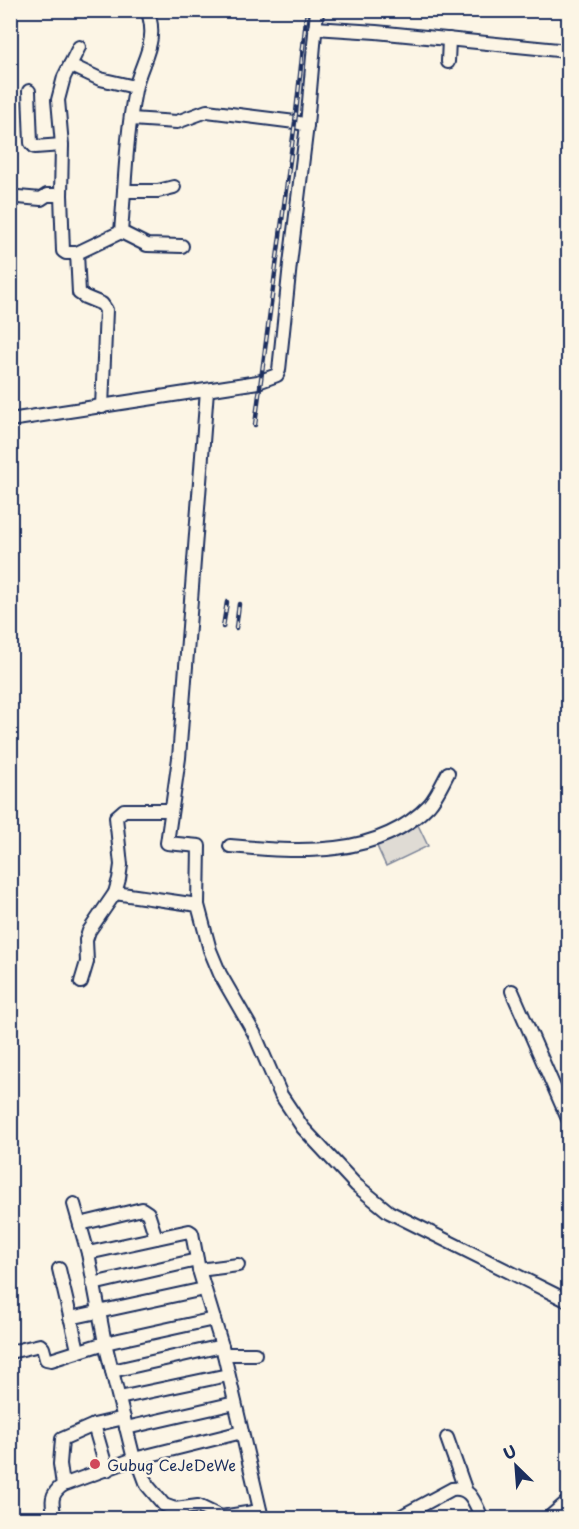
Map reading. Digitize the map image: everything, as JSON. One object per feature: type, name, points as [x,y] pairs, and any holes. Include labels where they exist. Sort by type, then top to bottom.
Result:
[{"type":"highway","points":[[553,1518],[568,1505]]},
{"type":"street","points":[[121,232],[124,169],[135,87],[149,53],[151,24],[147,10]]},
{"type":"street","points":[[10,420],[207,393],[258,382],[278,373],[307,125],[317,10]]},
{"type":"street","points":[[315,28],[568,51]]},
{"type":"street","points":[[448,62],[449,39]]},
{"type":"street","points":[[79,47],[64,77],[58,100],[62,145],[60,195],[63,250],[66,253],[76,253],[121,232],[147,244],[182,246]]},
{"type":"street","points":[[70,65],[100,79],[135,87]]},
{"type":"street","points":[[29,92],[31,143],[35,147],[62,145]]},
{"type":"street","points":[[131,119],[177,122],[207,111],[307,125]]},
{"type":"street","points":[[124,191],[158,191],[174,187]]},
{"type":"street","points":[[18,197],[41,199],[50,194],[60,195]]},
{"type":"street","points":[[76,253],[80,293],[102,304],[106,310],[102,407]]},
{"type":"street","points":[[207,393],[179,758],[168,843],[199,846],[198,905],[219,974],[254,1033],[276,1084],[295,1119],[356,1185],[389,1212],[568,1301]]},
{"type":"street","points":[[230,846],[282,850],[342,848],[363,844],[394,830],[429,805],[448,773]]},
{"type":"street","points":[[81,982],[87,962],[86,940],[89,931],[115,893],[121,865],[116,817],[124,810],[171,810]]},
{"type":"street","points":[[115,893],[198,905]]},
{"type":"street","points":[[512,991],[568,1119]]},
{"type":"street","points":[[74,1204],[88,1253],[105,1343],[125,1423],[147,1485],[164,1505],[175,1509],[198,1506],[221,1517],[261,1515],[223,1350],[198,1265],[193,1234],[191,1232],[156,1238],[88,1253]]},
{"type":"street","points":[[80,1224],[142,1209],[147,1213],[156,1238]]},
{"type":"street","points":[[93,1284],[198,1265],[238,1265]]},
{"type":"street","points":[[59,1269],[78,1350]]},
{"type":"street","points":[[70,1318],[204,1289]]},
{"type":"street","points":[[10,1352],[40,1345],[48,1360],[105,1343],[214,1318]]},
{"type":"street","points":[[112,1371],[223,1350],[255,1354]]},
{"type":"street","points":[[119,1398],[228,1375]]},
{"type":"street","points":[[63,1485],[60,1464],[62,1439],[94,1425],[125,1423],[235,1403]]},
{"type":"street","points":[[94,1425],[107,1470]]},
{"type":"street","points":[[55,1518],[51,1500],[55,1491],[63,1485],[136,1459],[242,1432]]},
{"type":"street","points":[[447,1438],[465,1489],[482,1518]]},
{"type":"street","points":[[398,1518],[452,1489],[465,1489]]},
{"type":"shaded area","points":[[418,825],[428,846],[386,866],[376,844]]},
{"type":"railway","points":[[255,425],[295,122],[307,10]]},
{"type":"railway","points":[[223,627],[227,602]]},
{"type":"railway","points":[[236,628],[239,604]]},
{"type":"place","name":"Gubug CeJeDeWe","points":[[95,1464]]}]
